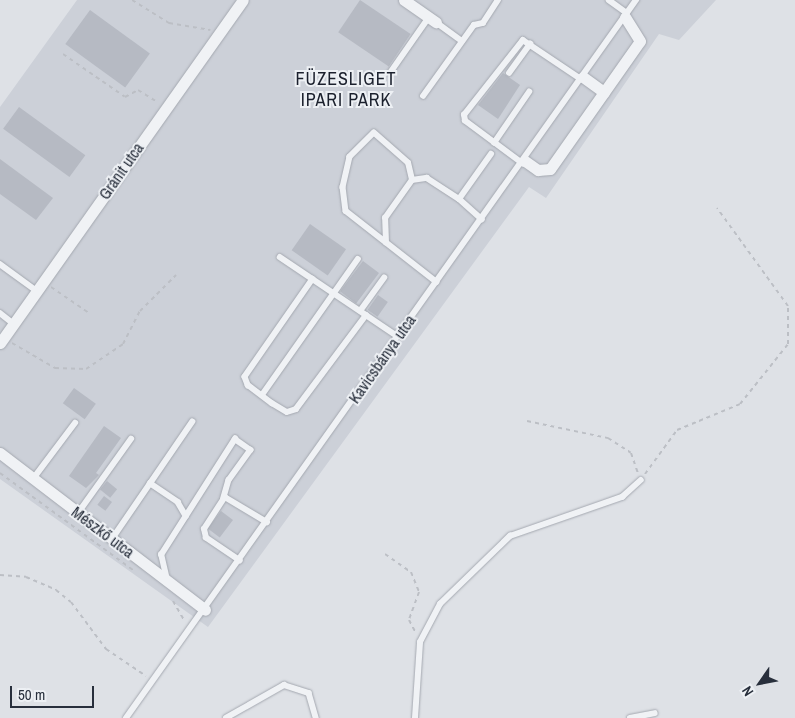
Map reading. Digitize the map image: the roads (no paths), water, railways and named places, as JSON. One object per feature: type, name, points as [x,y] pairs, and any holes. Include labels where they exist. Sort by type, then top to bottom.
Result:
[{"type":"street","name":"Gránit utca","points":[[2,341],[243,0]]},
{"type":"street","points":[[404,0],[432,19]]},
{"type":"street","points":[[524,162],[538,170],[550,170],[640,41],[626,15]]},
{"type":"street","points":[[582,78],[604,92]]},
{"type":"street","name":"Mészkő utca","points":[[0,454],[205,610]]},
{"type":"lane","points":[[423,96],[474,25],[483,23],[498,0]]},
{"type":"lane","points":[[609,0],[626,15]]},
{"type":"lane","name":"Kavicsbánya utca","points":[[126,718],[189,634],[397,336],[524,162],[636,0]]},
{"type":"lane","points":[[390,73],[432,19],[462,42]]},
{"type":"lane","points":[[524,162],[494,143],[465,121],[464,115],[516,43],[523,40],[582,78]]},
{"type":"lane","points":[[509,73],[530,44]]},
{"type":"lane","points":[[494,143],[529,92]]},
{"type":"lane","points":[[412,180],[408,163],[374,133],[350,157],[343,187],[346,211],[437,282]]},
{"type":"lane","points":[[459,199],[491,154]]},
{"type":"lane","points":[[386,243],[385,218],[412,180],[427,178],[459,199],[482,220]]},
{"type":"lane","points":[[280,257],[397,336]]},
{"type":"lane","points":[[262,396],[358,259]]},
{"type":"lane","points":[[0,264],[40,286]]},
{"type":"lane","points":[[313,280],[245,377],[262,396],[287,412],[296,409],[363,313],[384,278]]},
{"type":"lane","points":[[0,314],[14,324]]},
{"type":"lane","points":[[112,539],[192,422]]},
{"type":"lane","points":[[33,479],[75,423]]},
{"type":"lane","points":[[168,581],[161,554],[235,438],[251,450],[229,480],[224,498],[204,529],[206,538],[240,561]]},
{"type":"lane","points":[[78,513],[131,439]]},
{"type":"lane","points":[[415,718],[420,642],[440,604],[510,536],[622,497],[640,480]]},
{"type":"lane","points":[[150,483],[178,502],[186,516]]},
{"type":"lane","points":[[224,498],[267,522]]},
{"type":"lane","points":[[226,718],[284,685],[309,693],[316,718]]},
{"type":"lane","points":[[630,718],[656,713]]},
{"type":"district","name":"FÜZESLIGET IPARI PARK","points":[[346,90]]}]
